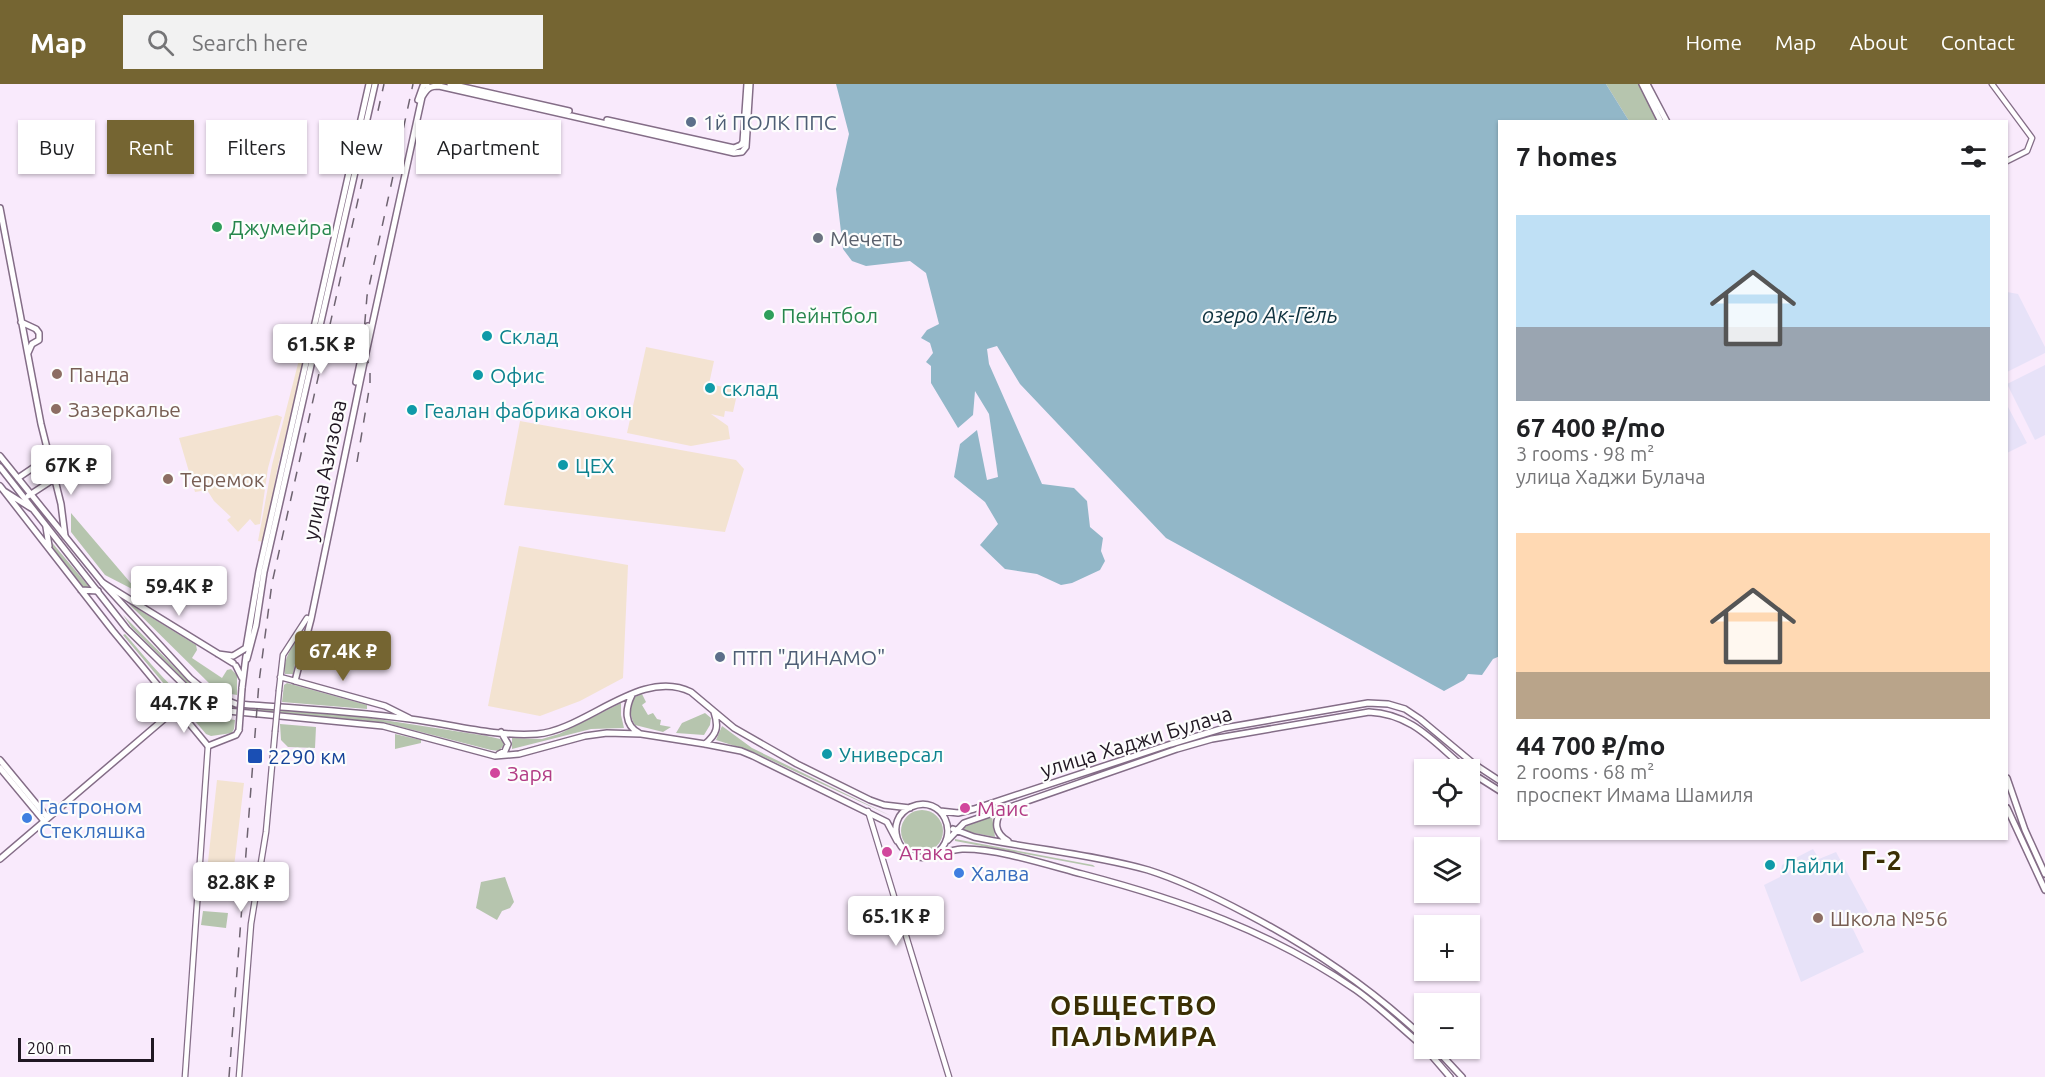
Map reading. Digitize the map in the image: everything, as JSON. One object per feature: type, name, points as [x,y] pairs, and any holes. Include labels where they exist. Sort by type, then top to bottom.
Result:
[{"type":"main road","points":[[218,654],[233,656],[246,648],[259,572],[369,84]]},
{"type":"main road","points":[[2,489],[113,631],[208,746],[236,735],[239,729],[243,679],[256,625],[264,572],[375,84]]},
{"type":"main road","name":"улица Азизова","points":[[309,619],[363,345],[419,95],[427,84]]},
{"type":"main road","name":"улица Азизова","points":[[450,84],[734,148],[741,146],[743,142],[749,84]]},
{"type":"main road","name":"улица Азизова","points":[[295,681],[422,97],[426,90],[431,86],[440,86],[734,153],[742,152],[746,147],[749,84]]},
{"type":"main road","points":[[1642,84],[1660,120]]},
{"type":"main road","points":[[1647,84],[1666,120]]},
{"type":"main road","points":[[0,208],[21,322],[66,536]]},
{"type":"main road","points":[[21,322],[38,330],[40,335],[39,340],[31,346],[28,354]]},
{"type":"main road","points":[[24,336],[27,330],[33,328]]},
{"type":"main road","points":[[24,336],[29,342],[35,343]]},
{"type":"main road","points":[[0,456],[102,582],[190,678],[208,693],[236,704],[384,716],[501,732],[537,734],[561,729],[633,694],[651,688],[681,688],[689,691],[753,740],[838,785],[884,805],[909,808],[923,804],[940,811],[948,825],[956,831],[974,837],[1130,866],[1173,878],[1214,896],[1334,966],[1385,1004],[1414,1029]]},
{"type":"main road","points":[[18,478],[49,457]]},
{"type":"main road","points":[[0,467],[128,628],[203,704],[217,710],[383,726],[495,756],[519,754],[585,736],[608,733],[641,734],[741,751],[787,771],[801,781],[887,822],[903,850],[913,856],[922,858],[950,851],[976,850],[1032,861],[1164,897],[1221,917],[1285,946],[1322,968],[1358,992],[1414,1039]]},
{"type":"main road","points":[[23,498],[54,479]]},
{"type":"main road","points":[[2,489],[32,509]]},
{"type":"main road","points":[[46,527],[49,547]]},
{"type":"main road","points":[[102,582],[234,664],[246,662]]},
{"type":"main road","points":[[81,590],[98,591]]},
{"type":"main road","points":[[117,599],[120,594],[124,595]]},
{"type":"main road","points":[[113,631],[128,628]]},
{"type":"main road","points":[[240,652],[245,655],[246,662]]},
{"type":"main road","points":[[233,656],[234,664],[243,679]]},
{"type":"main road","points":[[295,681],[385,706],[410,719]]},
{"type":"main road","points":[[633,694],[627,707],[628,720],[632,729],[641,734]]},
{"type":"main road","name":"улица Хаджи Булача","points":[[940,811],[952,813],[967,811],[1224,728],[1368,704],[1388,704],[1405,709],[1474,764],[1498,780]]},
{"type":"main road","points":[[384,716],[385,706]]},
{"type":"main road","points":[[0,859],[177,708]]},
{"type":"main road","points":[[705,744],[714,736],[718,727],[714,711]]},
{"type":"main road","name":"улица Хаджи Булача","points":[[956,831],[964,823],[1177,749],[1235,734],[1369,712],[1401,718],[1454,759]]},
{"type":"main road","points":[[1426,736],[1431,728]]},
{"type":"main road","points":[[495,756],[503,753],[508,744],[501,732]]},
{"type":"main road","points":[[1140,754],[1142,761]]},
{"type":"main road","points":[[0,760],[46,819]]},
{"type":"main road","points":[[0,768],[46,819]]},
{"type":"main road","name":"улица Хаджи Булача","points":[[1480,778],[1498,790]]},
{"type":"main road","points":[[2008,781],[2045,874]]},
{"type":"main road","points":[[1016,795],[1019,803]]},
{"type":"main road","points":[[897,841],[895,829],[897,822],[909,808]]},
{"type":"main road","points":[[1003,809],[996,822],[997,830],[1012,844]]},
{"type":"main road","points":[[2008,810],[2045,890]]},
{"type":"main road","points":[[944,846],[948,837],[948,825]]},
{"type":"main road","points":[[934,855],[956,831]]},
{"type":"main road","points":[[1434,1059],[1450,1077]]},
{"type":"main road","points":[[1445,1059],[1462,1077]]},
{"type":"street","points":[[1992,84],[2032,138],[2027,151],[2008,161]]},
{"type":"street","name":"улица Азизова","points":[[239,1077],[251,924],[266,832],[283,656],[309,619]]},
{"type":"street","points":[[280,677],[295,681]]},
{"type":"street","points":[[185,1077],[208,746]]},
{"type":"street","points":[[868,811],[950,1077]]},
{"type":"shaded area","points":[[2008,292],[2018,294],[2045,347],[2045,353],[2008,372]]},
{"type":"shaded area","points":[[646,347],[714,361],[709,384],[738,390],[733,412],[725,411],[724,417],[711,414],[728,426],[730,439],[691,446],[627,433]]},
{"type":"shaded area","points":[[301,352],[306,353],[278,466],[264,542],[258,541],[272,465]]},
{"type":"shaded area","points":[[2045,365],[2045,435],[2035,440],[2008,384]]},
{"type":"shaded area","points":[[2008,407],[2027,443],[2008,452]]},
{"type":"shaded area","points":[[277,415],[282,417],[268,468],[260,524],[255,525],[250,519],[238,532],[227,520],[231,517],[214,501],[207,490],[195,492],[179,438]]},
{"type":"shaded area","points":[[520,421],[736,460],[744,469],[725,532],[504,505]]},
{"type":"shaded area","points":[[519,546],[628,565],[623,678],[580,701],[540,716],[488,706]]},
{"type":"shaded area","points":[[217,780],[244,783],[230,900],[204,898]]},
{"type":"shaded area","name":"Школа №56","points":[[1813,849],[1819,859],[1836,852],[1869,913],[1850,923],[1864,952],[1801,982],[1764,885],[1780,877],[1782,865]]},
{"type":"green space","points":[[1606,84],[1639,84],[1657,120],[1628,120]]},
{"type":"green space","points":[[71,513],[135,588],[134,590],[105,575],[71,532]]},
{"type":"green space","points":[[49,539],[91,589],[84,588],[50,545]]},
{"type":"green space","points":[[128,603],[196,645],[197,650],[192,658],[222,678],[227,670],[231,669],[237,675],[237,695],[214,688]]},
{"type":"green space","points":[[123,615],[198,691],[207,698],[232,707],[358,716],[487,736],[500,739],[504,745],[499,751],[491,750],[386,723],[219,706],[197,693],[132,628]]},
{"type":"green space","points":[[125,634],[163,678],[185,698],[210,715],[235,720],[232,733],[211,736],[206,734],[123,635]]},
{"type":"green space","points":[[298,638],[300,639],[293,674],[285,674],[286,660]]},
{"type":"green space","points":[[287,683],[367,705],[367,709],[282,702],[284,685]]},
{"type":"green space","points":[[642,694],[646,702],[642,705],[648,715],[653,713],[657,719],[661,720],[660,725],[671,727],[663,732],[635,725],[631,708],[635,697]]},
{"type":"green space","points":[[621,703],[624,728],[591,729],[512,749],[512,738],[542,739],[559,734]]},
{"type":"green space","points":[[705,713],[711,718],[704,735],[676,733],[682,723]]},
{"type":"green space","points":[[280,724],[316,727],[315,748],[288,747],[281,740]]},
{"type":"green space","points":[[722,726],[752,748],[893,817],[751,751],[716,740]]},
{"type":"green space","points":[[395,734],[421,740],[421,743],[395,749]]},
{"type":"green space","points":[[922,810],[930,811],[937,816],[942,823],[942,839],[937,846],[930,851],[922,852],[914,851],[907,846],[902,839],[901,831],[902,823],[907,816],[914,811]]},
{"type":"green space","points":[[992,816],[995,837],[969,832],[962,828]]},
{"type":"green space","points":[[955,839],[1093,865],[1095,867],[955,841]]},
{"type":"green space","points":[[505,877],[514,902],[510,908],[502,911],[497,920],[476,908],[481,882]]},
{"type":"green space","points":[[203,911],[228,913],[226,928],[201,925]]},
{"type":"water","name":"озеро Ак-Гёль","points":[[836,84],[1606,84],[1628,120],[1498,120],[1498,657],[1493,659],[1482,675],[1468,674],[1464,680],[1444,691],[1166,538],[1020,384],[997,346],[987,349],[989,364],[1042,484],[1074,488],[1087,501],[1090,527],[1103,538],[1101,551],[1105,561],[1100,570],[1072,583],[1061,585],[1037,574],[1005,569],[980,545],[998,524],[985,502],[954,477],[960,444],[977,430],[987,480],[998,477],[989,414],[975,391],[973,415],[958,428],[931,383],[931,366],[926,362],[933,353],[930,343],[921,338],[927,330],[939,324],[926,273],[910,261],[866,266],[852,261],[843,249],[836,189],[849,134]]},
{"type":"railway","points":[[229,1077],[259,682],[272,583],[384,84]]},
{"type":"railway","points":[[357,462],[370,384],[370,369],[363,345],[367,296],[413,84]]},
{"type":"place","name":"1й ПОЛК ППС","points":[[691,122]]},
{"type":"place","name":"Джумейра","points":[[217,227]]},
{"type":"place","name":"Мечеть","points":[[818,238]]},
{"type":"place","name":"Пейнтбол","points":[[769,315]]},
{"type":"place","name":"Склад","points":[[487,336]]},
{"type":"place","name":"Панда","points":[[57,374]]},
{"type":"place","name":"Офис","points":[[478,375]]},
{"type":"place","name":"склад","points":[[710,388]]},
{"type":"place","name":"Зазеркалье","points":[[56,409]]},
{"type":"place","name":"Геалан фабрика окон","points":[[412,410]]},
{"type":"place","name":"ЦЕХ","points":[[563,465]]},
{"type":"place","name":"Теремок","points":[[168,479]]},
{"type":"place","name":"ПТП \"ДИНАМО\"","points":[[720,657]]},
{"type":"place","name":"Универсал","points":[[827,754]]},
{"type":"place","name":"2290 км","points":[[255,756]]},
{"type":"place","name":"Заря","points":[[495,773]]},
{"type":"place","name":"Маис","points":[[965,808]]},
{"type":"place","name":"Гастроном Стекляшка","points":[[27,818]]},
{"type":"place","name":"Атака","points":[[887,852]]},
{"type":"place","name":"Лайли","points":[[1770,865]]},
{"type":"place","name":"Халва","points":[[959,873]]},
{"type":"place","name":"Школа №56","points":[[1818,918]]},
{"type":"district","name":"Г-2","points":[[1882,860]]},
{"type":"district","name":"ОБЩЕСТВО ПАЛЬМИРА","points":[[1134,1020]]}]
